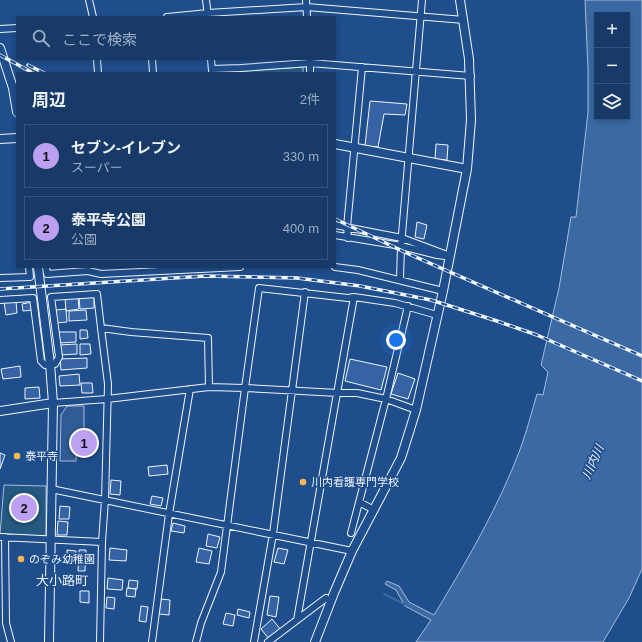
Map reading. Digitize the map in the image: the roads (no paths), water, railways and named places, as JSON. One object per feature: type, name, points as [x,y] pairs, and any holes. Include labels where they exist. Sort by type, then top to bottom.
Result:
[{"type":"street","points":[[90,0],[93,16]]},
{"type":"street","points":[[206,0],[208,15]]},
{"type":"street","points":[[306,0],[307,16]]},
{"type":"street","points":[[400,280],[401,246],[422,0]]},
{"type":"street","points":[[315,642],[352,550],[401,458],[416,410],[443,291],[468,169],[471,120],[471,76],[460,0]]},
{"type":"street","points":[[188,16],[307,7],[420,18],[464,20]]},
{"type":"street","points":[[0,29],[16,28]]},
{"type":"street","points":[[0,48],[13,88],[16,106]]},
{"type":"street","points":[[97,60],[98,72]]},
{"type":"street","points":[[152,60],[153,72]]},
{"type":"street","points":[[211,60],[212,71],[241,71],[310,61],[471,76]]},
{"type":"street","points":[[310,61],[310,72]]},
{"type":"street","points":[[348,238],[354,148],[362,67]]},
{"type":"street","points":[[0,139],[16,138]]},
{"type":"street","points":[[336,144],[468,169]]},
{"type":"street","points":[[336,225],[402,238],[450,256]]},
{"type":"street","points":[[336,235],[401,246],[437,255],[450,256]]},
{"type":"street","points":[[336,267],[358,270],[443,291]]},
{"type":"street","points":[[0,278],[30,276],[29,268]]},
{"type":"street","points":[[38,268],[50,364],[53,403],[48,642]]},
{"type":"street","points":[[46,268],[47,274],[88,271],[101,274],[140,270],[194,268]]},
{"type":"street","points":[[196,642],[201,623],[221,572],[259,288],[348,298],[354,297],[408,306],[437,315]]},
{"type":"street","points":[[254,642],[273,534],[305,292]]},
{"type":"street","points":[[0,300],[34,298],[41,361],[45,364],[55,364],[60,357],[51,297],[97,294],[108,384],[100,642]]},
{"type":"street","points":[[297,620],[354,297]]},
{"type":"street","points":[[351,533],[386,400],[408,306]]},
{"type":"street","points":[[101,328],[208,338],[209,387]]},
{"type":"street","points":[[0,411],[53,403],[107,399],[209,387],[338,393],[357,392],[416,410]]},
{"type":"street","points":[[152,642],[169,514],[190,389]]},
{"type":"street","points":[[51,489],[227,526],[312,541],[352,550]]},
{"type":"street","points":[[359,502],[374,510]]},
{"type":"street","points":[[11,642],[3,623],[2,537],[102,542]]},
{"type":"street","points":[[268,642],[326,598]]},
{"type":"water","name":"川内川","points":[[585,0],[642,0],[642,569],[629,598],[603,642],[416,642],[431,620],[405,606],[396,590],[385,584],[387,581],[399,586],[409,602],[434,615],[470,554],[503,491],[521,447],[537,394],[543,395],[548,372],[541,365],[559,288],[571,217],[576,217],[588,112]]},
{"type":"waterway","points":[[384,594],[406,605]]},
{"type":"railway","points":[[0,55],[31,72]]},
{"type":"railway","points":[[28,65],[42,72]]},
{"type":"railway","points":[[336,219],[411,255],[642,356]]},
{"type":"railway","points":[[0,289],[205,276],[297,278],[360,286],[431,300],[497,321],[537,335],[642,381]]},
{"type":"place","name":"セブン-イレブン","points":[[84,443]]},
{"type":"place","name":"泰平寺","points":[[17,456]]},
{"type":"place","name":"川内看護専門学校","points":[[303,482]]},
{"type":"place","name":"泰平寺公園","points":[[24,508]]},
{"type":"place","name":"のぞみ幼稚園","points":[[21,559]]},
{"type":"district","name":"大小路町","points":[[62,580]]}]
